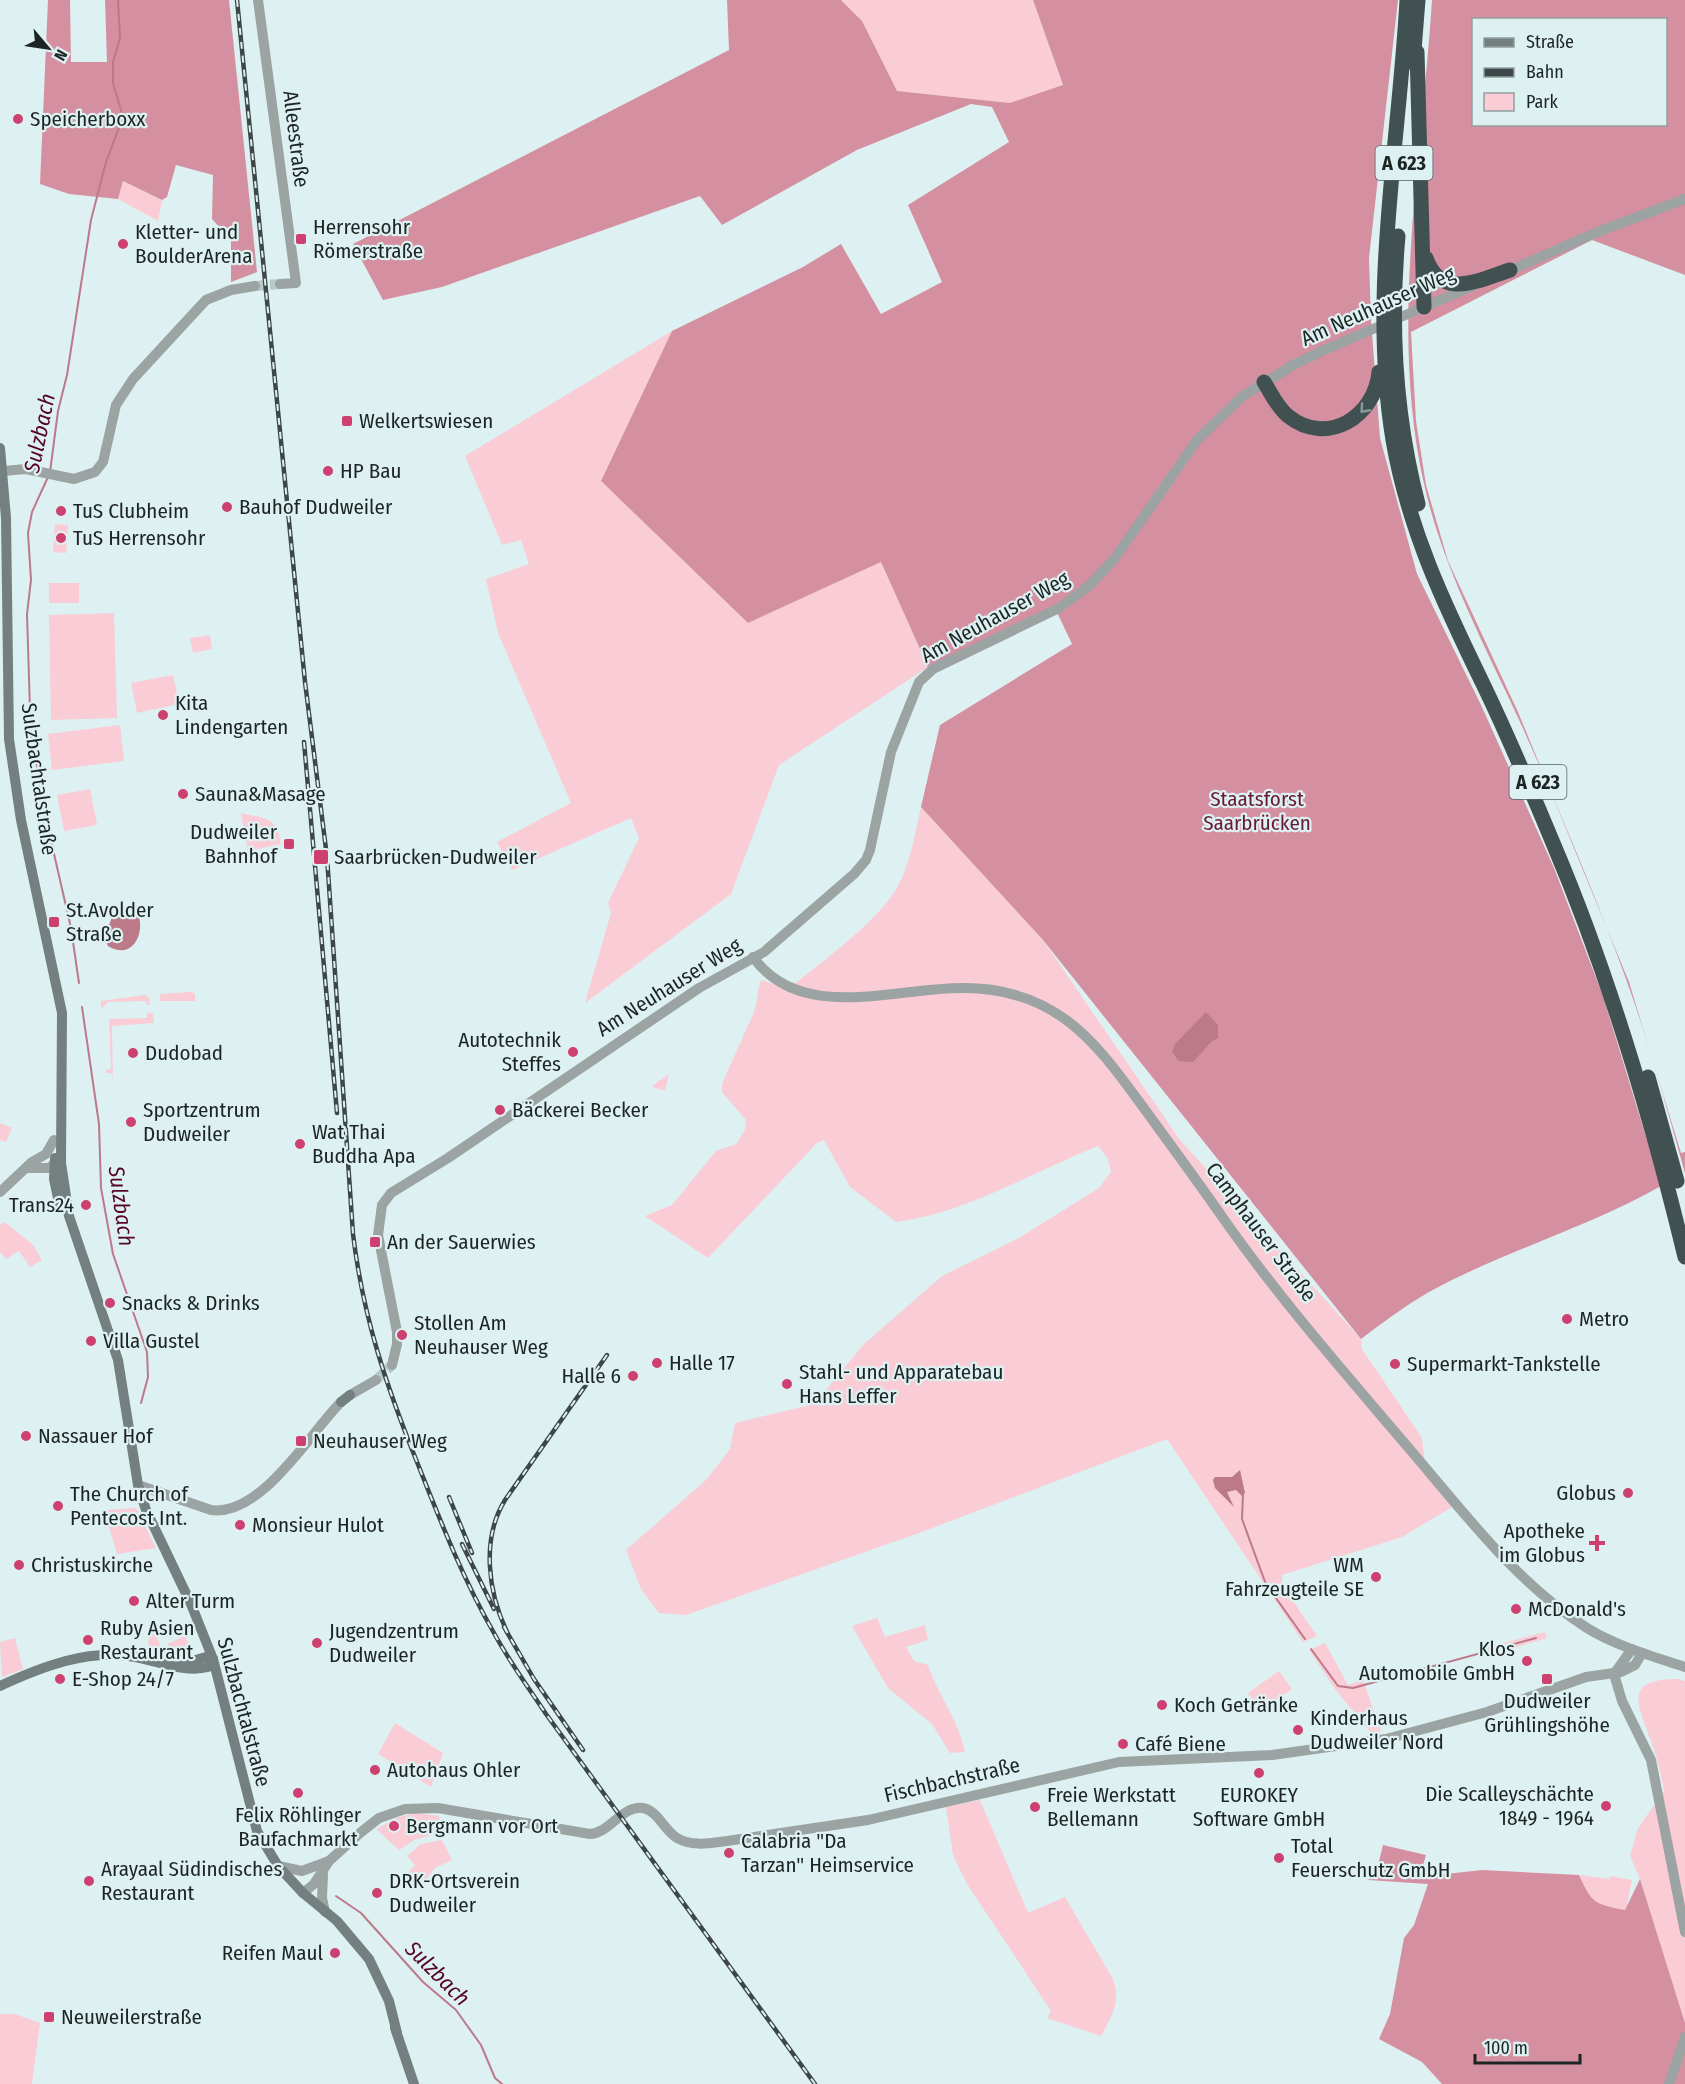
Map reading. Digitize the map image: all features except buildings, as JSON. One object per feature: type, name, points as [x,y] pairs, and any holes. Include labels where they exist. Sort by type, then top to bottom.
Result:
[{"type":"highway","name":"A 623","points":[[1407,0],[1387,354],[1422,520],[1445,582],[1516,732],[1590,908],[1643,1060],[1685,1214]]},
{"type":"highway","name":"A 623","points":[[1418,0],[1389,290],[1384,306],[1394,441],[1413,524],[1436,587],[1507,736],[1576,902],[1633,1063],[1685,1257]]},
{"type":"highway","points":[[1416,35],[1424,307]]},
{"type":"highway","points":[[1424,249],[1432,273],[1455,285],[1467,284],[1510,270]]},
{"type":"highway","points":[[1264,382],[1287,415],[1304,425],[1328,429],[1351,421],[1368,406],[1378,385],[1387,354]]},
{"type":"main road","name":"Sulzbachtalstraße","points":[[0,448],[3,471],[9,739],[21,820],[49,942],[58,1010],[54,1140],[68,1226],[86,1265],[112,1339],[138,1485],[146,1510],[191,1604],[213,1659],[252,1818],[263,1844],[278,1866],[300,1890],[337,1921],[369,1959],[389,2001],[414,2084]]},
{"type":"main road","name":"Sulzbachtalstraße","points":[[58,1010],[62,1013],[58,1160]]},
{"type":"main road","points":[[0,1686],[91,1654],[123,1655],[205,1668],[213,1659]]},
{"type":"street","name":"Alleestraße","points":[[258,0],[296,283],[280,284]]},
{"type":"street","name":"Am Neuhauser Weg","points":[[392,1365],[398,1344],[397,1332],[378,1235],[382,1205],[391,1193],[448,1158],[619,1040],[778,941],[838,889],[866,860],[891,752],[917,687],[925,675],[943,663],[1059,608],[1089,586],[1115,558],[1197,440],[1230,406],[1264,382],[1324,350],[1618,224],[1685,199]]},
{"type":"street","points":[[3,471],[22,468],[74,479],[95,472],[103,462],[116,405],[133,379],[206,300],[231,290],[255,286]]},
{"type":"street","name":"Camphauser Straße","points":[[753,957],[765,972],[781,982],[816,994],[856,997],[945,988],[980,988],[1026,998],[1061,1017],[1091,1042],[1116,1070],[1246,1249],[1322,1344],[1505,1559],[1540,1593],[1586,1627],[1637,1651],[1685,1667]]},
{"type":"street","points":[[0,1192],[51,1149],[54,1140]]},
{"type":"street","points":[[41,1157],[58,1160]]},
{"type":"street","points":[[44,1170],[58,1160]]},
{"type":"street","points":[[27,1168],[44,1170],[60,1178]]},
{"type":"street","points":[[138,1485],[211,1510],[220,1511],[244,1502],[276,1476],[345,1398],[376,1380]]},
{"type":"street","name":"Fischbachstraße","points":[[300,1890],[318,1870],[378,1818],[405,1809],[438,1808],[590,1834],[603,1830],[630,1810],[640,1807],[648,1809],[676,1837],[693,1843],[716,1842],[868,1820],[1119,1762],[1272,1755],[1386,1739],[1487,1712],[1586,1677],[1614,1674],[1629,1669],[1637,1651]]},
{"type":"street","points":[[1614,1674],[1622,1701],[1651,1760],[1685,1932]]},
{"type":"street","name":"Fischbachstraße","points":[[278,1866],[302,1871],[318,1870]]},
{"type":"street","points":[[318,1870],[325,1912]]},
{"type":"street","points":[[1669,2084],[1685,2037]]},
{"type":"green space","points":[[48,0],[70,0],[71,62],[107,62],[105,0],[229,0],[257,272],[231,282],[231,240],[212,219],[213,175],[176,165],[167,197],[162,200],[123,181],[118,199],[69,194],[40,184]]},
{"type":"green space","name":"Staatsforst Saarbrücken","points":[[727,0],[841,0],[862,21],[897,91],[1010,103],[1063,85],[1033,0],[1398,0],[1369,258],[1380,438],[1417,574],[1482,707],[1554,868],[1603,996],[1661,1186],[1604,1215],[1457,1277],[1411,1303],[1361,1339],[1043,940],[921,807],[940,725],[1072,644],[1054,606],[928,667],[881,562],[748,623],[601,481],[672,331],[803,267],[841,244],[881,314],[942,282],[908,205],[1009,142],[992,107],[971,104],[857,150],[722,225],[700,196],[442,287],[383,300],[353,244],[729,50]]},
{"type":"green space","points":[[841,0],[1033,0],[1063,86],[1105,246],[1010,103],[897,91],[862,21]]},
{"type":"green space","points":[[1432,0],[1685,0],[1685,275],[1592,240],[1411,332],[1416,421],[1426,485],[1448,560],[1433,519],[1424,484],[1414,425],[1409,365],[1411,243]]},
{"type":"green space","points":[[123,181],[162,200],[158,221],[118,199]]},
{"type":"green space","points":[[672,331],[601,481],[748,623],[881,562],[928,667],[779,765],[731,894],[585,1003],[611,913],[608,903],[639,838],[631,818],[512,870],[497,842],[571,803],[498,633],[486,579],[529,564],[521,540],[502,545],[465,456]]},
{"type":"green space","name":"TuS Herrensohr","points":[[55,524],[68,525],[66,553],[53,552]]},
{"type":"green space","points":[[1448,562],[1518,712],[1552,794],[1472,620]]},
{"type":"green space","points":[[49,583],[79,583],[79,603],[49,603]]},
{"type":"green space","points":[[114,613],[117,718],[51,720],[49,615]]},
{"type":"green space","points":[[210,635],[212,649],[193,653],[190,638]]},
{"type":"green space","points":[[173,675],[179,704],[137,713],[131,683]]},
{"type":"green space","points":[[120,725],[124,761],[52,770],[48,734]]},
{"type":"green space","points":[[90,789],[97,825],[64,831],[57,795]]},
{"type":"green space","points":[[1552,794],[1581,864],[1607,929]]},
{"type":"green space","points":[[921,807],[1043,940],[1180,1140],[1361,1339],[1362,1349],[1422,1438],[1426,1473],[1452,1507],[1402,1537],[1282,1575],[1282,1585],[1317,1636],[1303,1642],[1167,1439],[919,1533],[686,1615],[659,1613],[641,1589],[626,1550],[707,1479],[730,1449],[735,1423],[810,1405],[820,1397],[864,1344],[942,1276],[1019,1238],[1099,1188],[1111,1172],[1108,1159],[1098,1146],[974,1201],[922,1217],[896,1222],[850,1187],[824,1140],[817,1143],[708,1258],[645,1216],[672,1205],[716,1151],[736,1144],[745,1130],[746,1120],[722,1092],[722,1084],[754,1012],[761,980],[788,989],[849,940],[879,912],[899,884],[907,866]]},
{"type":"green space","points":[[241,813],[264,818],[273,823],[277,828],[281,844],[248,851]]},
{"type":"green space","points":[[1607,929],[1629,982],[1650,1050],[1634,1003]]},
{"type":"green space","points":[[192,992],[195,994],[195,1001],[160,1001],[160,994]]},
{"type":"green space","points":[[145,995],[149,998],[150,1005],[147,1005],[146,1001],[108,1002],[101,1009],[101,1001]]},
{"type":"green space","points":[[147,1012],[153,1014],[154,1023],[112,1026],[113,1081],[112,1073],[106,1073],[106,1070],[111,1069],[109,1019],[147,1018]]},
{"type":"green space","points":[[1650,1052],[1681,1153],[1685,1152],[1685,1173]]},
{"type":"green space","points":[[669,1074],[665,1091],[653,1087],[653,1085]]},
{"type":"green space","points":[[0,1123],[12,1128],[6,1142],[0,1140]]},
{"type":"green space","points":[[5,1222],[33,1245],[42,1260],[30,1267],[19,1251],[6,1259],[0,1252],[0,1225]]},
{"type":"green space","points":[[136,1508],[156,1548],[117,1554],[104,1510]]},
{"type":"green space","points":[[877,1618],[885,1637],[925,1625],[928,1640],[906,1647],[914,1661],[928,1665],[953,1717],[965,1752],[950,1753],[932,1724],[888,1688],[852,1626]]},
{"type":"green space","points":[[1545,1632],[1547,1638],[1483,1657],[1481,1649]]},
{"type":"green space","points":[[155,1633],[163,1651],[148,1650],[149,1636]]},
{"type":"green space","points":[[185,1636],[190,1646],[172,1654],[167,1644]]},
{"type":"green space","points":[[15,1638],[23,1669],[2,1677],[0,1642]]},
{"type":"green space","points":[[1325,1643],[1348,1685],[1363,1680],[1381,1732],[1372,1734],[1335,1689],[1309,1650]]},
{"type":"green space","points":[[1279,1671],[1292,1689],[1261,1711],[1248,1693]]},
{"type":"green space","points":[[1679,1679],[1685,1681],[1685,2023],[1640,1879],[1630,1856],[1638,1828],[1664,1791],[1655,1753],[1639,1705],[1639,1696],[1642,1689],[1649,1683]]},
{"type":"green space","points":[[395,1723],[443,1753],[431,1787],[378,1754]]},
{"type":"green space","points":[[980,1800],[1028,1913],[1065,1897],[1113,1979],[1116,2002],[1101,2036],[1047,2018],[1051,2011],[967,1884],[953,1855],[946,1807]]},
{"type":"green space","points":[[417,1813],[439,1816],[442,1832],[414,1840],[399,1850],[376,1829],[399,1817]]},
{"type":"green space","points":[[442,1840],[452,1860],[435,1868],[417,1891],[403,1877],[415,1865],[407,1856],[421,1844]]},
{"type":"green space","points":[[1383,1845],[1426,1855],[1421,1872],[1437,1875],[1482,1870],[1579,1875],[1587,1892],[1596,1901],[1625,1910],[1640,1879],[1685,2023],[1685,2084],[1442,2084],[1422,2062],[1379,2039],[1390,2014],[1404,1938],[1414,1925],[1428,1884],[1368,1880],[1376,1873]]},
{"type":"green space","points":[[1579,1875],[1609,1879],[1610,1876],[1632,1880],[1626,1910],[1596,1901],[1587,1892]]},
{"type":"green space","points":[[0,2014],[15,2014],[40,2023],[32,2084],[0,2084]]},
{"type":"shaded area","points":[[120,905],[133,907],[138,913],[140,930],[133,945],[118,950],[108,946],[104,938],[114,912]]},
{"type":"shaded area","points":[[1206,1012],[1218,1025],[1218,1038],[1211,1042],[1193,1062],[1179,1061],[1172,1052],[1175,1044]]},
{"type":"shaded area","points":[[1240,1470],[1245,1493],[1242,1496],[1236,1490],[1227,1492],[1234,1507],[1215,1488],[1213,1480],[1215,1477],[1232,1477]]},
{"type":"waterway","name":"Sulzbach","points":[[50,472],[58,411],[67,375],[91,220],[106,162],[123,117],[113,83],[113,62],[120,38],[118,0]]},
{"type":"waterway","name":"Sulzbach","points":[[48,477],[32,512],[28,533],[31,580],[27,614],[31,742],[39,774],[39,800],[46,819],[71,928],[79,983]]},
{"type":"waterway","name":"Sulzbach","points":[[82,1007],[99,1124],[101,1188],[113,1254],[147,1352],[148,1377],[141,1403]]},
{"type":"waterway","points":[[1243,1494],[1242,1519],[1266,1584],[1305,1639]]},
{"type":"waterway","points":[[1311,1649],[1338,1686],[1353,1688],[1536,1638]]},
{"type":"waterway","name":"Sulzbach","points":[[336,1896],[361,1913],[423,1982],[456,2010],[481,2045],[495,2078],[502,2084]]},
{"type":"tunnel","points":[[255,286],[280,284]]},
{"type":"tunnel","points":[[376,1380],[392,1365]]},
{"type":"railway","points":[[237,0],[305,682],[327,857],[353,1234],[369,1322],[386,1378],[443,1527],[472,1592],[506,1654],[546,1714],[815,2084]]},
{"type":"railway","points":[[304,742],[337,1113]]},
{"type":"railway","points":[[507,1632],[495,1600],[490,1566],[490,1548],[497,1515],[505,1500],[607,1355]]},
{"type":"railway","points":[[449,1497],[472,1553]]},
{"type":"railway","points":[[462,1544],[494,1609]]},
{"type":"railway","points":[[504,1627],[534,1679],[583,1750]]},
{"type":"place","name":"Speicherboxx","points":[[18,119]]},
{"type":"place","name":"Herrensohr Römerstraße","points":[[301,239]]},
{"type":"place","name":"Kletter- und BoulderArena","points":[[123,244]]},
{"type":"place","name":"Welkertswiesen","points":[[347,421]]},
{"type":"place","name":"HP Bau","points":[[328,471]]},
{"type":"place","name":"Bauhof Dudweiler","points":[[227,507]]},
{"type":"place","name":"TuS Clubheim","points":[[61,511]]},
{"type":"place","name":"TuS Herrensohr","points":[[61,538]]},
{"type":"place","name":"Kita Lindengarten","points":[[163,715]]},
{"type":"place","name":"Sauna&Masage","points":[[183,794]]},
{"type":"place","name":"Dudweiler Bahnhof","points":[[289,844]]},
{"type":"place","name":"Saarbrücken-Dudweiler","points":[[321,857]]},
{"type":"place","name":"St.Avolder Straße","points":[[54,922]]},
{"type":"place","name":"Autotechnik Steffes","points":[[573,1052]]},
{"type":"place","name":"Dudobad","points":[[133,1053]]},
{"type":"place","name":"Bäckerei Becker","points":[[500,1110]]},
{"type":"place","name":"Sportzentrum Dudweiler","points":[[131,1122]]},
{"type":"place","name":"Wat Thai Buddha Apa","points":[[300,1144]]},
{"type":"place","name":"Trans24","points":[[86,1205]]},
{"type":"place","name":"An der Sauerwies","points":[[375,1242]]},
{"type":"place","name":"Snacks & Drinks","points":[[110,1303]]},
{"type":"place","name":"Metro","points":[[1567,1319]]},
{"type":"place","name":"Stollen Am Neuhauser Weg","points":[[402,1335]]},
{"type":"place","name":"Villa Gustel","points":[[91,1341]]},
{"type":"place","name":"Halle 17","points":[[657,1363]]},
{"type":"place","name":"Supermarkt-Tankstelle","points":[[1395,1364]]},
{"type":"place","name":"Halle 6","points":[[633,1376]]},
{"type":"place","name":"Stahl- und Apparatebau Hans Leffer","points":[[787,1384]]},
{"type":"place","name":"Nassauer Hof","points":[[26,1436]]},
{"type":"place","name":"Neuhauser Weg","points":[[301,1441]]},
{"type":"place","name":"Globus","points":[[1628,1493]]},
{"type":"place","name":"The Church of Pentecost Int.","points":[[58,1506]]},
{"type":"place","name":"Monsieur Hulot","points":[[240,1525]]},
{"type":"place","name":"Apotheke im Globus","points":[[1597,1543]]},
{"type":"place","name":"Christuskirche","points":[[19,1565]]},
{"type":"place","name":"WM Fahrzeugteile SE","points":[[1376,1577]]},
{"type":"place","name":"Alter Turm","points":[[134,1601]]},
{"type":"place","name":"McDonald's","points":[[1516,1609]]},
{"type":"place","name":"Ruby Asien Restaurant","points":[[88,1640]]},
{"type":"place","name":"Jugendzentrum Dudweiler","points":[[317,1643]]},
{"type":"place","name":"Klos Automobile GmbH","points":[[1527,1661]]},
{"type":"place","name":"E-Shop 24/7","points":[[60,1679]]},
{"type":"place","name":"Dudweiler Grühlingshöhe","points":[[1547,1679]]},
{"type":"place","name":"Koch Getränke","points":[[1162,1705]]},
{"type":"place","name":"Kinderhaus Dudweiler Nord","points":[[1298,1730]]},
{"type":"place","name":"Café Biene","points":[[1123,1744]]},
{"type":"place","name":"Autohaus Ohler","points":[[375,1770]]},
{"type":"place","name":"EUROKEY Software GmbH","points":[[1259,1773]]},
{"type":"place","name":"Felix Röhlinger Baufachmarkt","points":[[298,1793]]},
{"type":"place","name":"Die Scalleyschächte 1849 - 1964","points":[[1606,1806]]},
{"type":"place","name":"Freie Werkstatt Bellemann","points":[[1035,1807]]},
{"type":"place","name":"Bergmann vor Ort","points":[[394,1826]]},
{"type":"place","name":"Calabria \"Da Tarzan\" Heimservice","points":[[729,1853]]},
{"type":"place","name":"Total Feuerschutz GmbH","points":[[1279,1858]]},
{"type":"place","name":"Arayaal Südindisches Restaurant","points":[[89,1881]]},
{"type":"place","name":"DRK-Ortsverein Dudweiler","points":[[377,1893]]},
{"type":"place","name":"Reifen Maul","points":[[335,1953]]},
{"type":"place","name":"Neuweilerstraße","points":[[49,2017]]}]
